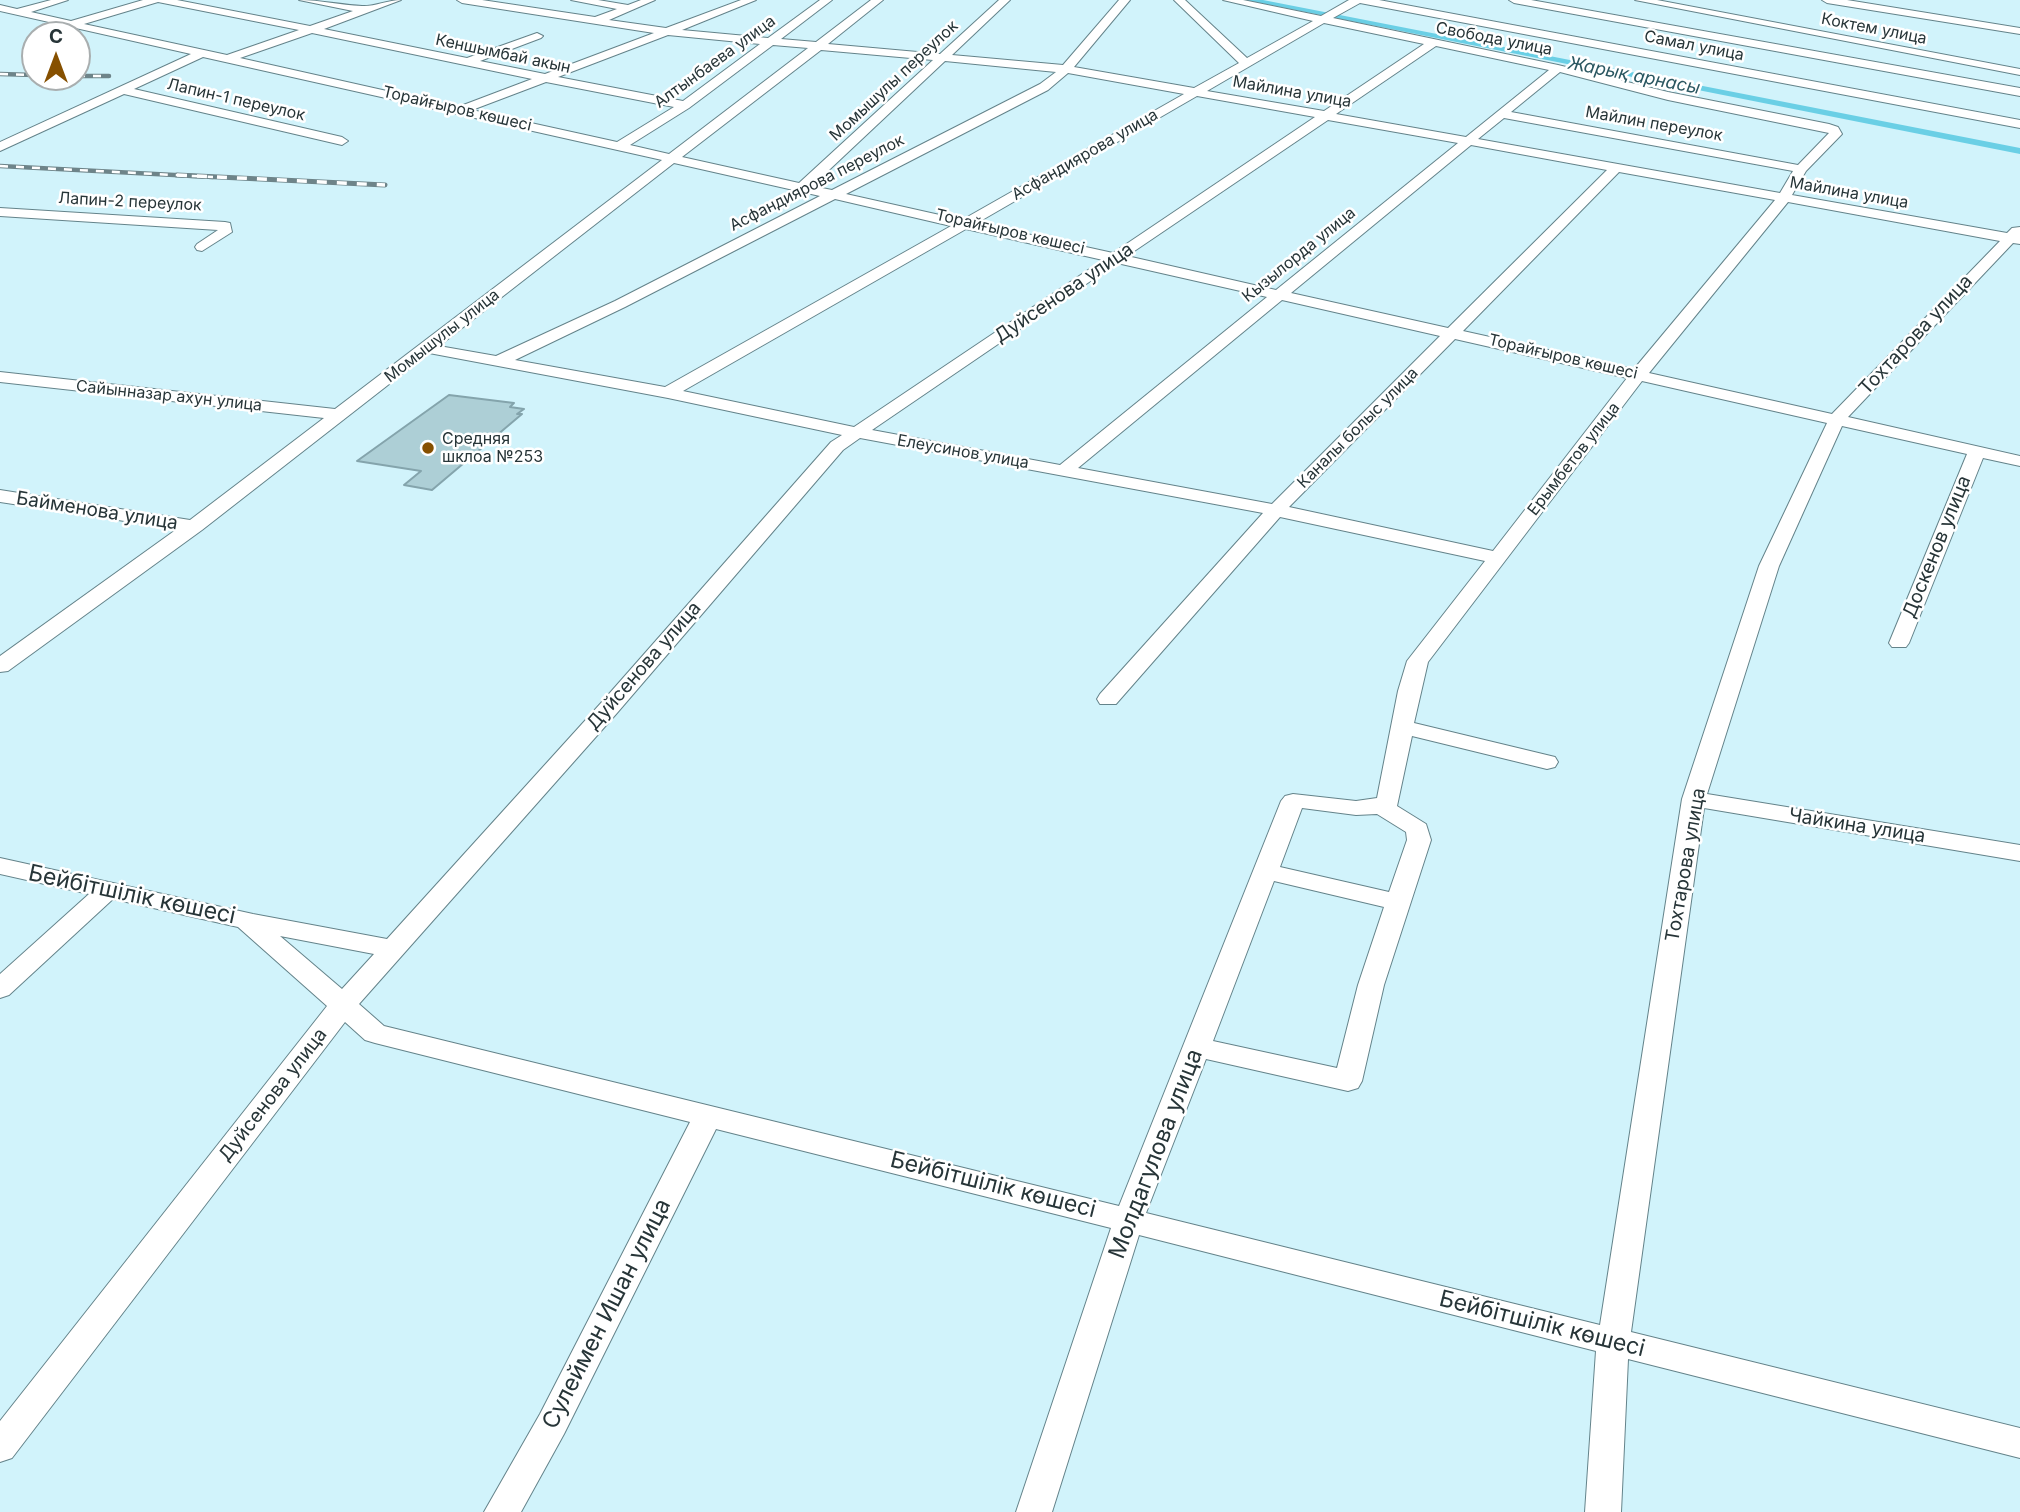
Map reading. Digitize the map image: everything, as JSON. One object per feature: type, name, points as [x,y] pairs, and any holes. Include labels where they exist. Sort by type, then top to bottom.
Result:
[{"type":"street","points":[[18,12],[63,0]]},
{"type":"street","points":[[78,21],[155,0]]},
{"type":"street","name":"Кеншымбай акын","points":[[162,0],[316,29],[544,79],[685,105]]},
{"type":"street","points":[[304,0],[367,11]]},
{"type":"street","points":[[230,58],[396,0]]},
{"type":"street","name":"Майлина улица","points":[[462,0],[668,32],[1066,69],[1195,90],[1784,198],[1975,231],[2016,235]]},
{"type":"street","points":[[576,0],[628,8]]},
{"type":"street","points":[[598,20],[650,0]]},
{"type":"street","points":[[461,110],[751,0]]},
{"type":"street","name":"Алтынбаева улица","points":[[620,146],[685,105],[827,0]]},
{"type":"street","name":"Момышулы улица","points":[[0,666],[195,526],[878,0]]},
{"type":"street","name":"Момышулы переулок","points":[[804,186],[1005,0]]},
{"type":"street","name":"Асфандиярова переулок","points":[[499,361],[620,304],[1044,87],[1066,69],[1125,0]]},
{"type":"street","points":[[1179,0],[1245,62]]},
{"type":"street","name":"Свобода улица","points":[[1228,0],[1558,68],[1668,96],[1834,130]]},
{"type":"street","points":[[1514,0],[2020,92]]},
{"type":"street","name":"Коктем улица","points":[[1640,0],[2020,72]]},
{"type":"street","points":[[1827,0],[2020,31]]},
{"type":"street","name":"Асфандиярова улица","points":[[668,393],[969,223],[1195,90],[1358,1]]},
{"type":"street","name":"Самал улица","points":[[1358,1],[2020,124]]},
{"type":"street","name":"Торайғыров көшесі","points":[[0,8],[61,21]]},
{"type":"street","name":"Торайғыров көшесі","points":[[91,28],[2020,460]]},
{"type":"street","points":[[465,63],[537,36]]},
{"type":"street","name":"Дуйсенова улица","points":[[0,1447],[344,1005],[609,708],[828,456],[853,432],[1120,257],[1433,43]]},
{"type":"street","points":[[0,147],[203,53]]},
{"type":"street","name":"Кызылорда улица","points":[[1064,470],[1558,68]]},
{"type":"street","name":"Лапин-1 переулок","points":[[122,90],[342,141]]},
{"type":"street","name":"Майлин переулок","points":[[1502,114],[1801,169]]},
{"type":"street","name":"Ерымбетов улица","points":[[1418,662],[1639,374],[1784,198],[1801,169],[1836,134],[1834,130]]},
{"type":"street","name":"Каналы болыс улица","points":[[1108,699],[1276,510],[1618,166]]},
{"type":"street","name":"Лапин-2 переулок","points":[[0,212],[225,226],[225,232],[202,247]]},
{"type":"street","points":[[0,226],[23,214]]},
{"type":"street","name":"Тохтарова улица","points":[[1603,1512],[1614,1343],[1694,799],[1769,566],[1838,419],[2016,235]]},
{"type":"street","name":"Елеусинов улица","points":[[426,348],[668,393],[853,432],[1276,510],[1498,558]]},
{"type":"street","name":"Сайынназар ахун улица","points":[[0,377],[339,415]]},
{"type":"street","name":"Доскенов улица","points":[[1899,643],[1977,451]]},
{"type":"street","name":"Байменова улица","points":[[0,496],[195,526]]},
{"type":"street","points":[[1196,1047],[1348,1081],[1371,985],[1419,840],[1418,829],[1382,807],[1388,802],[1418,662]]},
{"type":"street","points":[[1403,727],[1547,762]]},
{"type":"street","name":"Чайкина улица","points":[[1694,799],[2020,853]]},
{"type":"street","name":"Молдагулова улица","points":[[1034,1512],[1129,1219],[1293,802],[1310,801],[1371,810],[1382,807]]},
{"type":"street","name":"Бейбітшілік көшесі","points":[[0,866],[246,920],[375,1033],[2020,1443]]},
{"type":"street","points":[[1265,871],[1399,902]]},
{"type":"street","points":[[0,989],[108,890]]},
{"type":"street","points":[[246,920],[393,949]]},
{"type":"street","name":"Сулеймен Ишан улица","points":[[502,1512],[552,1424],[708,1115]]},
{"type":"building","name":"Средняя шклоа №253","points":[[449,395],[514,403],[510,407],[524,409],[517,414],[522,414],[432,490],[404,485],[421,471],[357,461]]},
{"type":"waterway","name":"Жарық арнасы","points":[[1249,0],[2020,151]]},
{"type":"railway","points":[[0,74],[21,75]]},
{"type":"railway","points":[[91,76],[109,76]]},
{"type":"railway","points":[[0,166],[213,177]]},
{"type":"railway","points":[[177,175],[385,185]]},
{"type":"place","name":"Средняя шклоа №253","points":[[428,448]]}]
